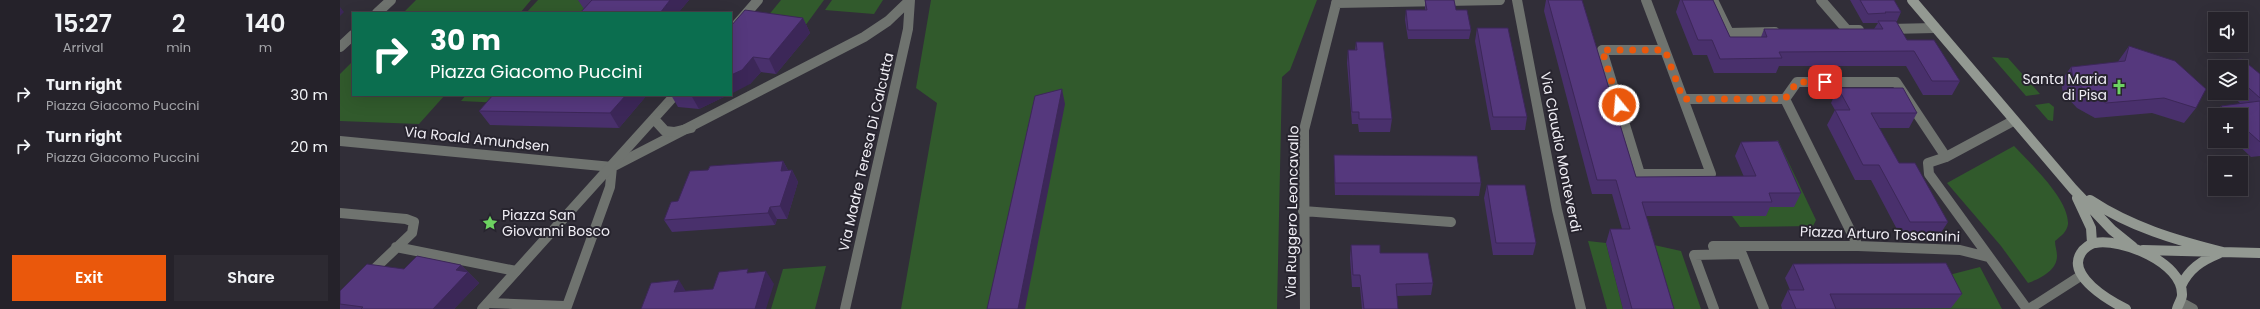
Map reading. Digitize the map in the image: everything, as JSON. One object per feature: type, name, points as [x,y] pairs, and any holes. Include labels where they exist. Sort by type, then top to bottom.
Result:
[{"type":"main road","points":[[1912,0],[2013,120],[2073,189],[2112,230],[2137,248],[2158,260],[2172,272],[2181,286],[2183,294],[2179,306]]},
{"type":"main road","points":[[2073,189],[2091,228],[2092,243]]},
{"type":"main road","points":[[2073,189],[2104,210],[2130,224],[2162,237],[2223,252]]},
{"type":"main road","points":[[2126,309],[2100,294],[2082,275],[2078,264],[2079,255],[2084,248],[2092,243],[2118,242],[2137,248],[2260,253]]},
{"type":"main road","points":[[2181,286],[2190,269],[2203,260],[2223,252]]},
{"type":"street","points":[[378,12],[391,0]]},
{"type":"street","points":[[732,30],[758,0]]},
{"type":"street","points":[[612,167],[691,128],[864,38],[888,21],[910,0]]},
{"type":"street","name":"Via Madre Teresa Di Calcutta","points":[[845,309],[908,29],[910,0]]},
{"type":"street","points":[[1336,1],[1500,0]]},
{"type":"street","name":"Via Claudio Monteverdi","points":[[1517,0],[1556,210],[1581,309]]},
{"type":"street","points":[[1646,0],[1665,50],[1711,174],[1640,174],[1602,50],[1665,50]]},
{"type":"street","points":[[1712,0],[1728,33],[1784,32]]},
{"type":"street","points":[[1821,0],[1847,30]]},
{"type":"street","name":"Via Ruggero Leoncavallo","points":[[1305,309],[1303,211],[1304,130],[1336,1]]},
{"type":"street","points":[[1882,30],[1936,28]]},
{"type":"street","points":[[1831,31],[1868,30]]},
{"type":"street","points":[[340,47],[352,36]]},
{"type":"street","points":[[1785,99],[1797,82],[1896,82],[1946,157]]},
{"type":"street","points":[[485,306],[612,167],[674,96]]},
{"type":"street","points":[[1683,99],[1785,99]]},
{"type":"street","points":[[1785,99],[1858,246]]},
{"type":"street","points":[[654,119],[660,129],[665,131],[691,128]]},
{"type":"street","points":[[2013,120],[1946,157],[1928,163],[1929,174],[1988,257],[2028,309],[2082,275]]},
{"type":"street","name":"Via Roald Amundsen","points":[[340,140],[612,167]]},
{"type":"street","points":[[485,306],[565,308],[610,187],[612,167]]},
{"type":"street","points":[[1303,211],[1451,222]]},
{"type":"street","points":[[340,212],[406,218],[414,222],[412,233],[396,247],[361,283]]},
{"type":"street","name":"Piazza Arturo Toscanini","points":[[1716,254],[1713,246],[1858,246],[1960,250],[1988,257]]},
{"type":"street","points":[[396,247],[516,271]]},
{"type":"street","points":[[1714,309],[1694,255],[1742,254],[1764,309]]},
{"type":"street","points":[[2179,306],[2193,309]]},
{"type":"green space","points":[[416,0],[531,0],[521,12],[404,12]]},
{"type":"green space","points":[[538,0],[592,0],[582,12],[527,12]]},
{"type":"green space","points":[[781,0],[824,0],[805,26],[763,22]]},
{"type":"green space","points":[[832,0],[883,0],[874,14],[825,10]]},
{"type":"green space","points":[[931,0],[1317,0],[1290,70],[1282,77],[1277,309],[901,309],[937,103],[916,88]]},
{"type":"green space","points":[[1992,57],[2008,58],[2040,94],[2026,96]]},
{"type":"green space","points":[[352,62],[352,96],[444,96],[419,124],[340,121],[340,74]]},
{"type":"green space","points":[[465,96],[507,96],[502,103],[461,101]]},
{"type":"green space","points":[[2049,103],[2054,107],[2053,121],[2048,120],[2035,105]]},
{"type":"green space","points":[[1778,140],[1816,220],[1813,226],[1740,227],[1732,216],[1771,155],[1735,156]]},
{"type":"green space","points":[[2014,146],[2056,193],[2067,214],[2068,224],[2065,232],[2055,241],[2057,256],[2054,266],[2047,274],[2028,283],[2001,246],[1947,183]]},
{"type":"green space","points":[[1588,241],[1606,243],[1623,309],[1607,309]]},
{"type":"green space","points":[[1645,243],[1681,251],[1701,309],[1665,309]]},
{"type":"green space","points":[[826,266],[815,309],[771,309],[783,269]]},
{"type":"green space","points":[[1980,267],[2002,309],[1821,308]]},
{"type":"building","points":[[592,0],[670,0],[661,12],[581,12]]},
{"type":"building","points":[[1425,0],[1454,0],[1456,10],[1467,10],[1471,30],[1408,30],[1406,10],[1427,10]]},
{"type":"building","points":[[1548,0],[1582,0],[1636,177],[1756,176],[1741,142],[1778,141],[1801,193],[1769,193],[1772,202],[1642,202],[1674,309],[1632,309],[1610,229],[1630,229],[1616,180],[1597,180]]},
{"type":"building","points":[[1682,0],[1713,0],[1730,37],[1767,37],[1764,29],[1883,29],[1878,21],[1896,21],[1907,40],[1934,40],[1960,81],[1932,81],[1914,51],[1779,52],[1782,58],[1720,59],[1712,40],[1698,40]]},
{"type":"building","points":[[1860,0],[1894,0],[1901,12],[1868,14]]},
{"type":"building","points":[[745,10],[803,18],[769,59],[753,57],[742,70],[732,75],[732,25]]},
{"type":"building","points":[[1477,28],[1508,28],[1527,117],[1493,117]]},
{"type":"building","points":[[1356,42],[1383,42],[1392,119],[1359,119],[1359,112],[1352,112],[1348,50],[1357,50]]},
{"type":"building","points":[[2129,46],[2175,61],[2206,89],[2196,108],[2164,98],[2106,103],[2087,93],[2073,78],[2071,67],[2125,61]]},
{"type":"building","points":[[2248,64],[2260,74],[2260,98],[2248,87]]},
{"type":"building","points":[[1838,88],[1903,88],[1917,113],[1871,113],[1899,163],[1915,163],[1948,222],[1910,222],[1879,165],[1863,165],[1835,110],[1850,110]]},
{"type":"building","points":[[1062,89],[1018,309],[987,309],[1035,96]]},
{"type":"building","points":[[492,96],[625,96],[610,113],[479,111]]},
{"type":"building","points":[[2260,101],[2260,142],[2248,131],[2248,108],[2223,108],[2221,106]]},
{"type":"building","points":[[1334,155],[1477,156],[1481,183],[1335,183]]},
{"type":"building","points":[[783,161],[781,171],[792,170],[780,206],[770,207],[768,213],[664,220],[671,202],[678,201],[690,171],[708,170],[710,166]]},
{"type":"building","points":[[1487,185],[1525,185],[1536,243],[1496,243]]},
{"type":"building","points":[[1351,245],[1380,245],[1380,253],[1428,253],[1433,283],[1396,284],[1398,309],[1364,309],[1360,275],[1353,275]]},
{"type":"building","points":[[417,256],[461,265],[456,270],[468,272],[433,309],[361,309],[363,307],[340,304],[340,291],[367,264],[404,269]]},
{"type":"building","points":[[1946,263],[1962,294],[1830,294],[1836,309],[1796,309],[1788,290],[1804,290],[1793,264]]},
{"type":"building","points":[[748,269],[747,273],[766,271],[755,309],[641,309],[651,283],[679,280],[674,292],[713,289],[719,272]]},
{"type":"place","name":"Santa Maria di Pisa","points":[[2119,87]]},
{"type":"place","name":"Piazza San Giovanni Bosco","points":[[490,223]]},
{"type":"route","points":[[1619,105],[1602,50],[1665,50],[1683,99],[1785,99],[1797,82],[1825,82]]}]
